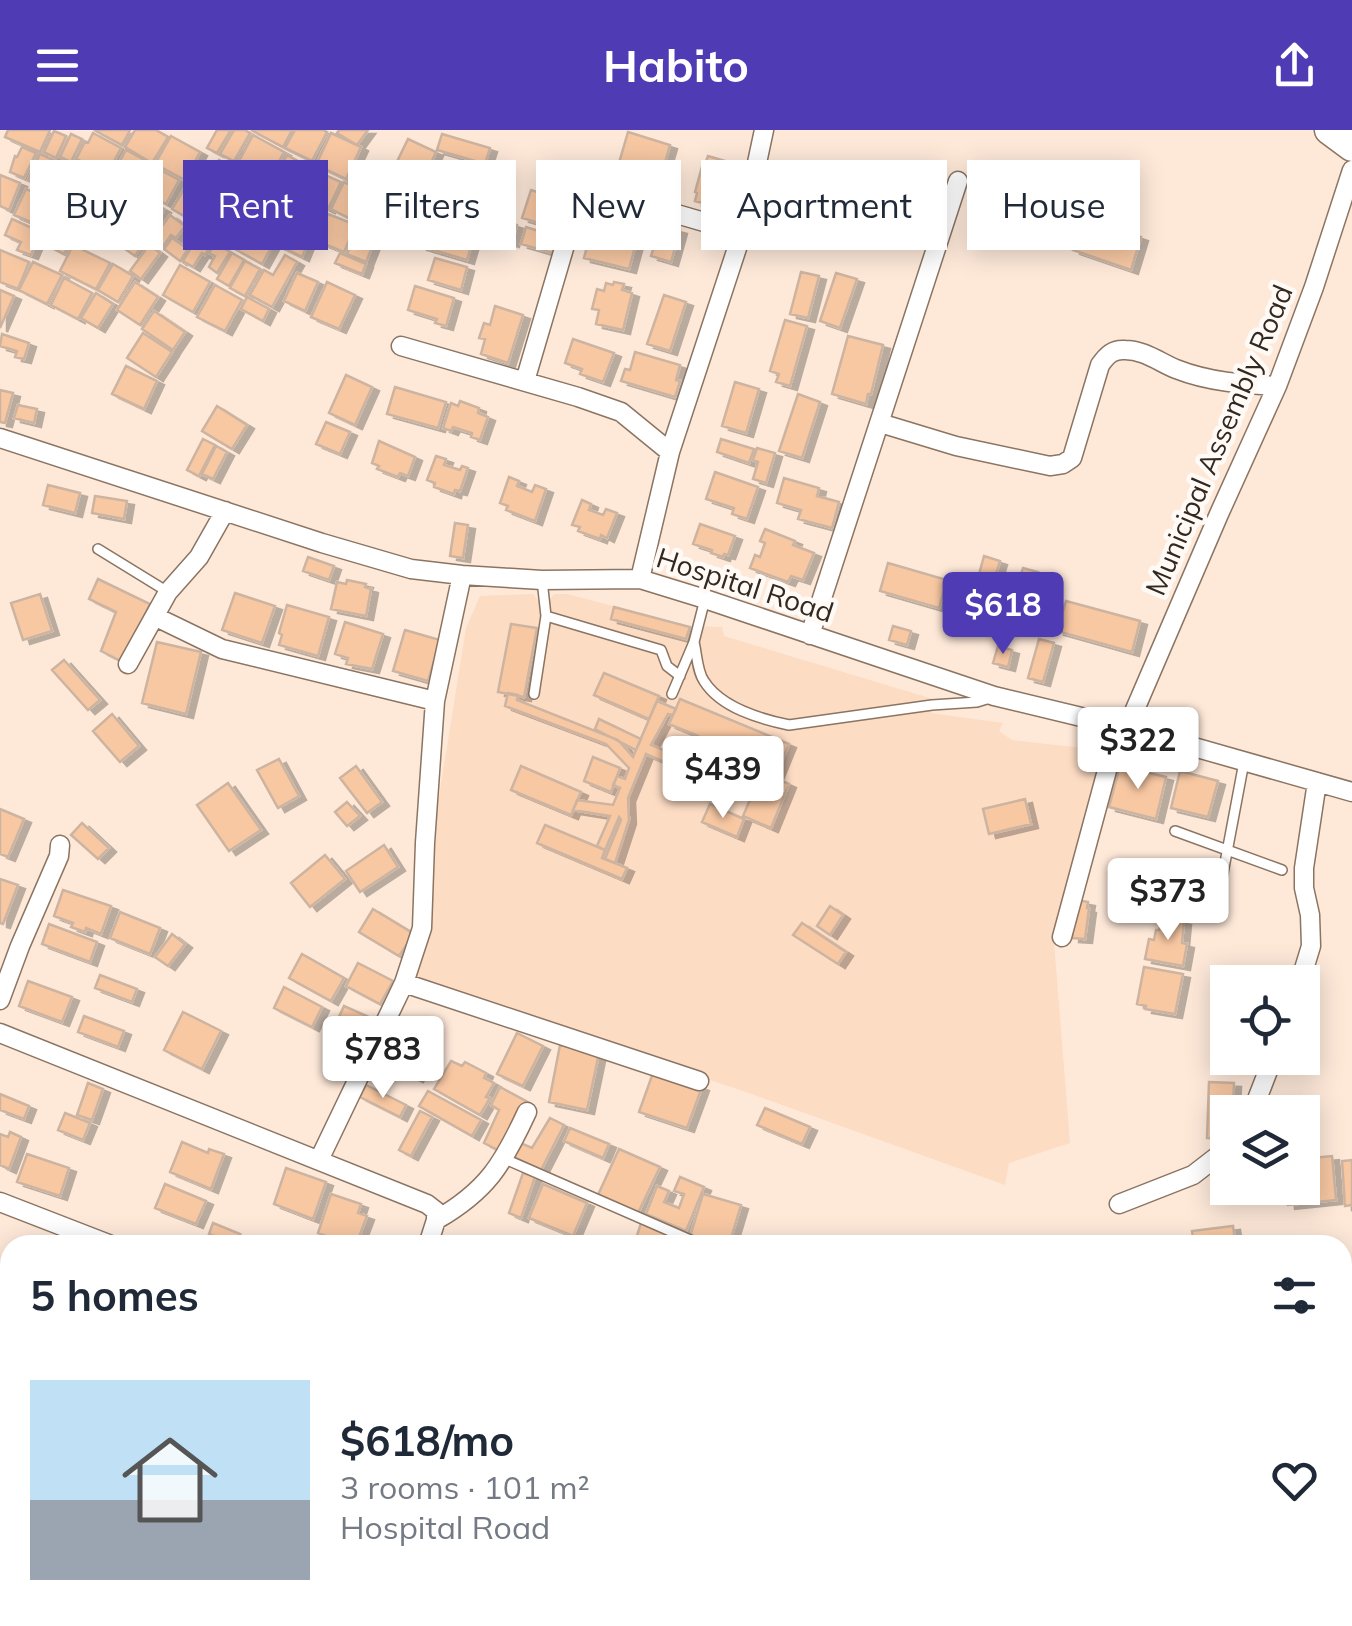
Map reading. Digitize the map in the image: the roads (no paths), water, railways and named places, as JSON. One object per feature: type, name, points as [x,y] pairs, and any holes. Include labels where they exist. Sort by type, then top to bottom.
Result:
[{"type":"main road","points":[[1328,130],[1352,147]]},
{"type":"street","points":[[758,160],[764,130]]},
{"type":"street","name":"Municipal Assembly Road","points":[[1062,937],[1123,727],[1277,386],[1352,170]]},
{"type":"street","points":[[810,635],[958,181]]},
{"type":"street","points":[[525,381],[564,250]]},
{"type":"street","points":[[640,579],[670,452],[736,250]]},
{"type":"street","points":[[401,346],[621,412],[670,452]]},
{"type":"street","points":[[880,424],[956,446],[1050,466],[1072,458],[1100,365],[1113,351],[1145,353],[1209,380],[1277,386]]},
{"type":"street","name":"Hospital Road","points":[[0,438],[412,569],[542,580],[640,579],[994,696],[1123,727],[1352,792]]},
{"type":"street","points":[[128,664],[168,592],[199,557],[224,511]]},
{"type":"street","points":[[318,1160],[404,983],[422,928],[435,701],[462,576]]},
{"type":"street","points":[[156,616],[222,649],[435,701]]},
{"type":"street","points":[[1305,965],[1311,946],[1304,868],[1316,782]]},
{"type":"street","points":[[0,1000],[60,846]]},
{"type":"street","points":[[404,983],[699,1080]]},
{"type":"street","points":[[0,1033],[427,1204],[436,1211],[431,1235]]},
{"type":"street","points":[[436,1220],[478,1191],[505,1159],[528,1112]]},
{"type":"street","points":[[1119,1204],[1192,1175],[1210,1162]]},
{"type":"street","points":[[0,1202],[86,1235]]},
{"type":"lane","points":[[98,548],[168,592]]},
{"type":"lane","points":[[534,694],[546,616],[542,580]]},
{"type":"lane","points":[[672,694],[694,642],[706,598]]},
{"type":"lane","points":[[546,616],[661,650],[667,666],[680,676]]},
{"type":"lane","points":[[694,642],[701,678],[712,691],[732,706],[766,720],[789,724],[977,702],[994,696]]},
{"type":"lane","points":[[1217,905],[1244,762]]},
{"type":"lane","points":[[1176,832],[1282,870]]},
{"type":"lane","points":[[505,1159],[679,1235]]}]
